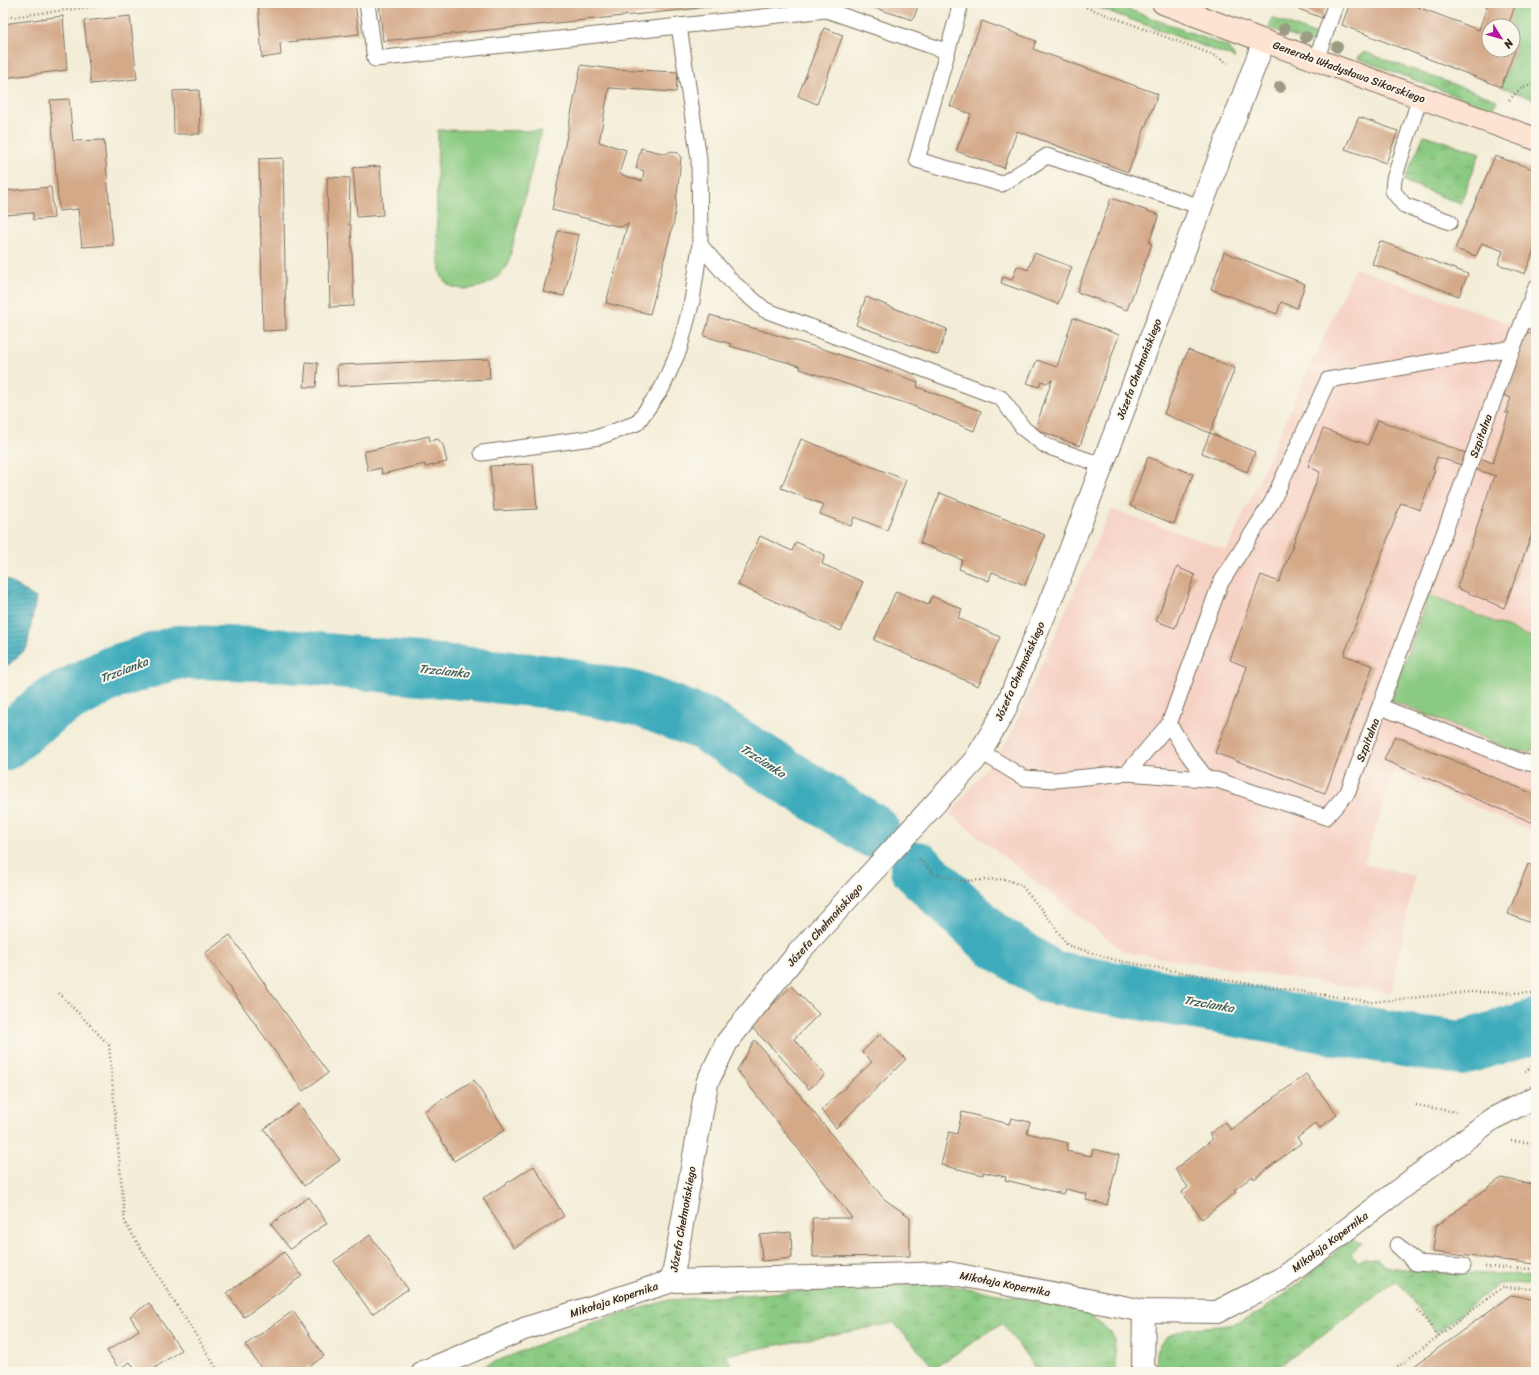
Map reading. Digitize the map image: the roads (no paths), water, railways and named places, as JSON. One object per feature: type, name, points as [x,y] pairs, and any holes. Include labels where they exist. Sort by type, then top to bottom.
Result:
[{"type":"main road","name":"Generała Władysława Sikorskiego","points":[[1163,3],[1536,139]]},
{"type":"street","name":"Józefa Chełmońskiego","points":[[672,1281],[707,1083],[727,1042],[798,953],[975,760],[1004,712],[1058,582],[1264,41]]},
{"type":"street","name":"Mikołaja Kopernika","points":[[423,1372],[524,1329],[672,1281],[949,1273],[1144,1311],[1216,1312],[1283,1278],[1492,1120],[1536,1097]]},
{"type":"street","points":[[1144,1311],[1144,1367],[1146,1372]]},
{"type":"lane","points":[[367,3],[375,59],[826,10],[946,51]]},
{"type":"lane","points":[[961,3],[946,51],[917,160],[1002,184],[1047,156],[1201,207]]},
{"type":"lane","points":[[1316,60],[1336,3]]},
{"type":"lane","points":[[482,453],[599,437],[637,423],[662,388],[679,350],[692,301],[700,245],[699,159],[679,26]]},
{"type":"lane","points":[[1420,97],[1394,179],[1392,191],[1404,205],[1450,222]]},
{"type":"lane","points":[[700,245],[731,281],[764,310],[1001,398],[1024,429],[1046,446],[1102,465]]},
{"type":"lane","name":"Szpitalna","points":[[980,751],[1024,778],[1055,780],[1127,773],[1216,780],[1326,817],[1348,792],[1381,707],[1513,348],[1530,321],[1536,287]]},
{"type":"lane","points":[[1127,773],[1169,724],[1220,584],[1272,502],[1328,380],[1513,348]]},
{"type":"lane","points":[[1381,707],[1522,762],[1536,764]]},
{"type":"lane","points":[[1169,724],[1189,756],[1207,779]]},
{"type":"lane","points":[[1397,1245],[1416,1263],[1463,1266]]},
{"type":"water","points":[[3,579],[6,579],[36,598],[27,648],[3,670]]},
{"type":"waterway","name":"Trzcianka","points":[[3,744],[52,704],[112,673],[178,652],[266,654],[552,682],[638,699],[704,724],[873,831]]},
{"type":"waterway","name":"Trzcianka","points":[[917,868],[991,938],[1050,977],[1415,1042],[1462,1048],[1536,1026]]}]
